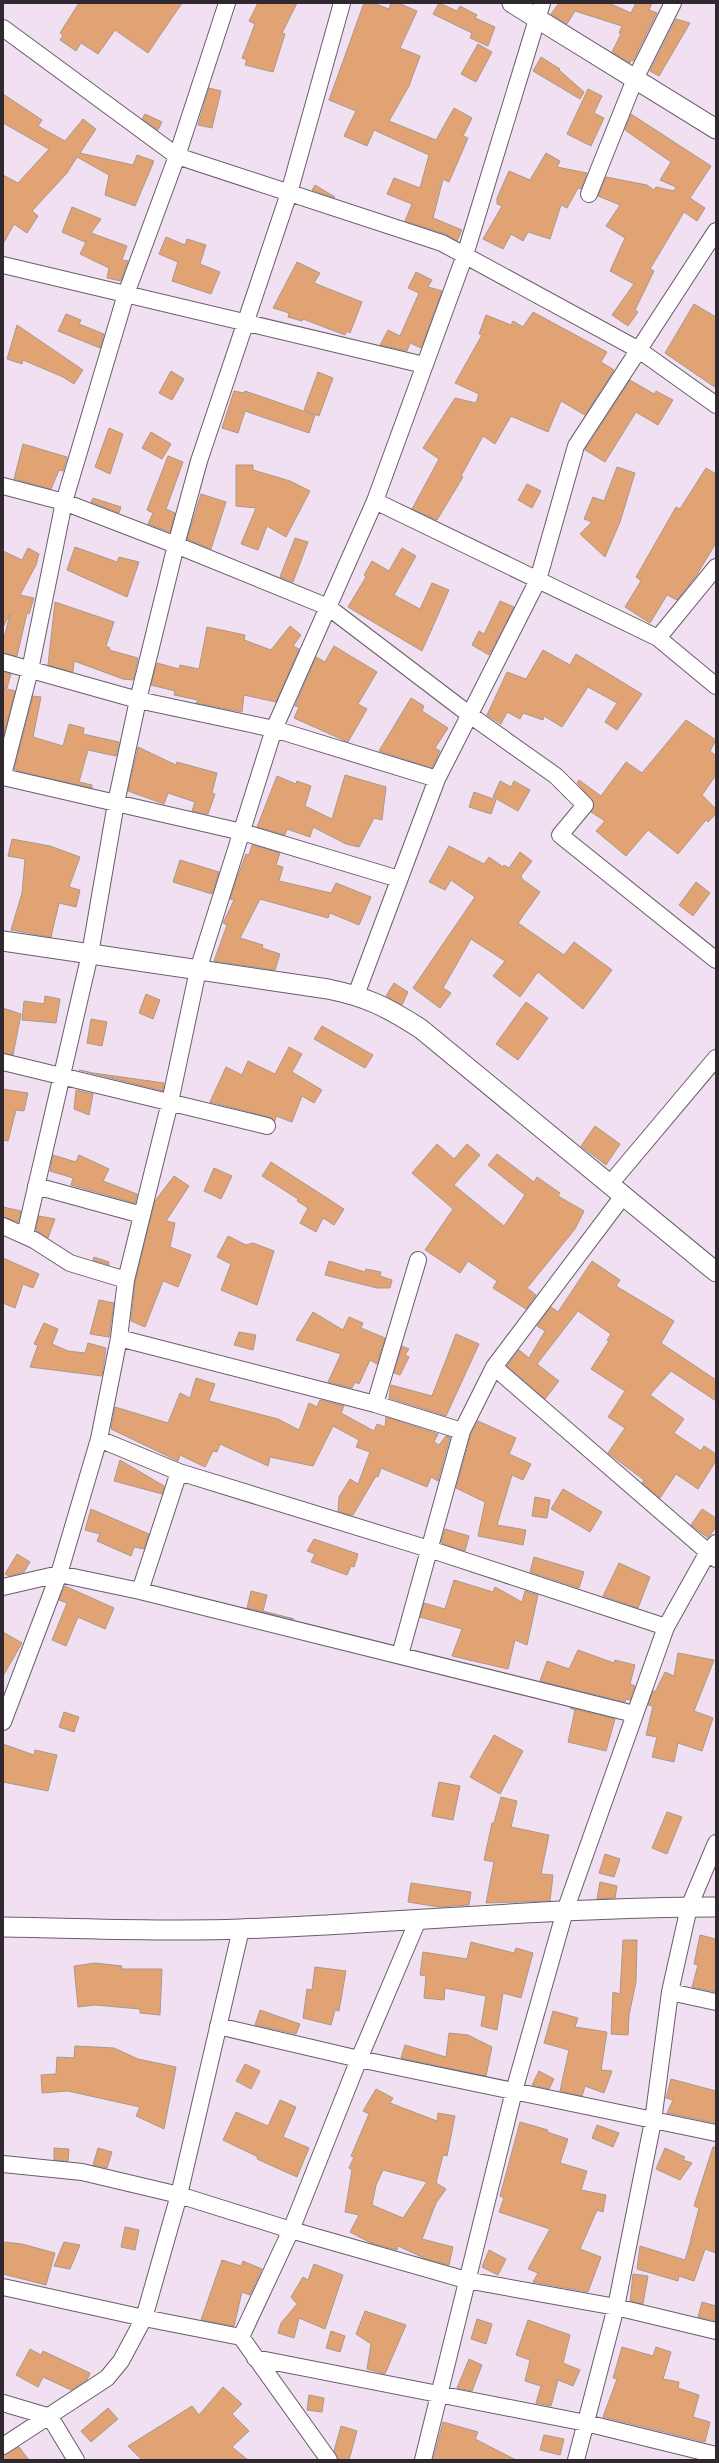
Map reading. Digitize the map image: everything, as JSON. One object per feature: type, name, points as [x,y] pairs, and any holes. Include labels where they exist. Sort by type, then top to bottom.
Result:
[{"type":"street","points":[[227,3],[177,156],[126,294],[64,502],[30,670],[3,776],[242,832],[399,878]]},
{"type":"street","points":[[25,1235],[90,954],[116,803],[138,700],[176,544],[199,461],[244,322],[289,193],[342,3]]},
{"type":"street","points":[[512,3],[539,11],[635,79],[716,129]]},
{"type":"street","points":[[589,194],[635,79],[673,3]]},
{"type":"street","points":[[3,1722],[59,1574],[99,1439],[119,1338],[126,1280],[170,1102],[198,970],[274,729],[375,501],[424,364],[466,255],[539,11]]},
{"type":"street","points":[[3,28],[177,156],[442,243],[639,350],[716,404]]},
{"type":"street","points":[[356,994],[437,779],[538,580],[576,446],[716,231]]},
{"type":"street","points":[[3,265],[424,364]]},
{"type":"street","points":[[3,486],[64,502],[176,544],[328,607],[470,715],[556,776],[585,805],[560,836],[716,960]]},
{"type":"street","points":[[375,501],[658,638],[716,686]]},
{"type":"street","points":[[658,638],[716,567]]},
{"type":"street","points":[[3,662],[138,700],[274,729],[437,779]]},
{"type":"street","points":[[3,942],[356,994],[384,1006],[421,1029],[716,1272]]},
{"type":"street","points":[[400,1655],[462,1431],[494,1367],[617,1190],[716,1058]]},
{"type":"street","points":[[3,1062],[267,1126]]},
{"type":"street","points":[[36,1186],[142,1214]]},
{"type":"street","points":[[3,1226],[25,1235],[70,1263],[126,1280]]},
{"type":"street","points":[[375,1404],[418,1260]]},
{"type":"street","points":[[119,1338],[375,1404],[462,1431]]},
{"type":"street","points":[[423,2460],[438,2393],[514,2091],[565,1911],[666,1627],[713,1551],[494,1367]]},
{"type":"street","points":[[99,1439],[179,1472],[429,1549],[666,1627]]},
{"type":"street","points":[[140,1591],[179,1472]]},
{"type":"street","points":[[3,1587],[59,1574],[140,1591],[634,1714]]},
{"type":"street","points":[[576,2460],[616,2307],[653,2121],[670,1992],[689,1907],[716,1843]]},
{"type":"street","points":[[3,1927],[241,1929],[565,1911],[716,1907]]},
{"type":"street","points":[[241,2337],[291,2230],[359,2059],[418,1920]]},
{"type":"street","points":[[3,2446],[50,2417],[107,2378],[121,2360],[144,2318],[179,2195],[241,1929]]},
{"type":"street","points":[[670,1992],[716,2002]]},
{"type":"street","points":[[218,2026],[359,2059],[716,2133]]},
{"type":"street","points":[[3,2164],[82,2172],[179,2195],[291,2230],[466,2280],[616,2307],[716,2331]]},
{"type":"street","points":[[3,2287],[144,2318],[241,2337],[328,2460]]},
{"type":"street","points":[[255,2358],[586,2423],[716,2455]]},
{"type":"street","points":[[3,2403],[50,2417],[76,2460]]},
{"type":"building","points":[[79,3],[182,3],[148,53],[115,30],[98,54],[81,43],[76,51],[60,40],[63,35],[60,33]]},
{"type":"building","points":[[258,3],[297,3],[282,33],[285,34],[273,72],[245,65],[247,60],[242,58],[255,24],[249,21]]},
{"type":"building","points":[[364,3],[373,3],[389,9],[391,3],[398,3],[417,11],[400,48],[420,56],[409,86],[389,121],[436,140],[454,108],[472,118],[463,136],[468,138],[449,182],[443,179],[433,218],[462,230],[457,241],[445,234],[405,221],[412,204],[387,194],[394,178],[420,188],[429,155],[374,130],[367,146],[344,136],[356,111],[329,100]]},
{"type":"building","points":[[439,3],[457,11],[460,6],[477,15],[475,18],[495,27],[488,46],[470,38],[472,33],[433,14]]},
{"type":"building","points":[[559,3],[609,3],[631,13],[636,3],[652,3],[649,10],[657,13],[633,61],[631,60],[630,63],[612,52],[621,34],[619,33],[622,26],[575,11],[567,24],[551,14]]},
{"type":"building","points":[[676,19],[690,23],[659,76],[650,71]]},
{"type":"building","points":[[478,44],[492,52],[476,82],[461,74]]},
{"type":"building","points":[[541,57],[560,69],[559,70],[584,92],[580,99],[533,71]]},
{"type":"building","points":[[209,88],[221,91],[212,128],[198,125]]},
{"type":"building","points":[[588,89],[602,96],[594,113],[604,118],[591,146],[567,134]]},
{"type":"building","points":[[3,94],[42,120],[38,126],[65,141],[83,119],[96,129],[80,153],[133,165],[137,155],[154,161],[135,206],[105,195],[109,175],[77,157],[67,173],[32,211],[38,216],[27,233],[14,224],[3,244],[3,175],[18,183],[49,149],[3,123]]},
{"type":"building","points":[[145,114],[162,122],[158,130],[142,119]]},
{"type":"building","points":[[631,114],[711,166],[690,198],[705,208],[697,221],[684,212],[650,269],[654,271],[635,310],[638,312],[628,326],[612,315],[634,284],[610,271],[625,238],[606,226],[620,205],[598,196],[606,177],[647,185],[654,190],[656,187],[674,191],[676,187],[660,180],[671,162],[625,130]]},
{"type":"building","points":[[546,153],[560,161],[557,167],[587,173],[581,189],[578,188],[567,208],[561,205],[550,239],[528,232],[523,241],[511,234],[503,249],[483,239],[502,206],[497,204],[497,198],[509,171],[530,180]]},
{"type":"building","points":[[315,185],[335,197],[334,198],[312,190]]},
{"type":"building","points":[[72,207],[101,219],[91,233],[127,246],[122,260],[128,261],[121,281],[107,278],[109,268],[80,254],[87,240],[85,242],[62,232]]},
{"type":"building","points":[[166,237],[185,245],[187,239],[206,245],[200,264],[220,272],[211,294],[172,281],[178,262],[159,254]]},
{"type":"building","points":[[297,262],[320,273],[314,283],[362,302],[350,333],[347,331],[345,335],[303,319],[302,321],[288,317],[289,313],[273,308]]},
{"type":"building","points":[[416,272],[432,280],[428,287],[442,291],[421,348],[410,343],[407,351],[380,345],[388,330],[400,336],[419,293],[408,288]]},
{"type":"building","points":[[694,304],[716,317],[716,388],[665,353]]},
{"type":"building","points":[[533,312],[607,352],[601,362],[614,370],[585,415],[561,401],[548,432],[511,416],[495,444],[483,436],[461,476],[463,477],[437,520],[412,509],[439,459],[423,448],[455,398],[476,403],[479,394],[455,383],[482,335],[479,334],[486,315],[511,325],[513,321],[523,327]]},
{"type":"building","points":[[66,314],[81,320],[79,324],[104,334],[100,348],[58,331]]},
{"type":"building","points":[[17,325],[83,370],[74,384],[63,377],[23,360],[22,364],[7,359]]},
{"type":"building","points":[[171,371],[184,379],[172,400],[159,393]]},
{"type":"building","points":[[318,372],[333,378],[319,416],[304,410]]},
{"type":"building","points":[[630,380],[654,394],[656,391],[673,400],[658,425],[636,412],[605,462],[585,450]]},
{"type":"building","points":[[234,391],[244,393],[245,391],[315,415],[309,433],[245,411],[238,433],[222,428]]},
{"type":"building","points":[[109,428],[123,434],[110,474],[95,467]]},
{"type":"building","points":[[151,432],[171,444],[162,459],[142,448]]},
{"type":"building","points":[[23,444],[67,457],[63,471],[59,470],[51,489],[14,479]]},
{"type":"building","points":[[168,456],[183,462],[166,509],[175,513],[170,532],[148,524],[153,513],[147,510]]},
{"type":"building","points":[[236,465],[253,465],[253,470],[290,481],[310,491],[286,537],[267,526],[258,550],[241,544],[256,508],[236,506]]},
{"type":"building","points":[[617,467],[635,473],[620,522],[605,557],[580,534],[592,522],[584,519],[593,497],[604,501]]},
{"type":"building","points":[[706,468],[716,474],[716,543],[696,576],[677,600],[667,595],[650,623],[625,607],[641,581],[636,577],[676,507],[680,509]]},
{"type":"building","points":[[527,484],[541,491],[532,508],[518,500]]},
{"type":"building","points":[[201,494],[226,502],[211,549],[187,539]]},
{"type":"building","points":[[93,498],[121,507],[119,513],[91,502]]},
{"type":"building","points":[[295,538],[308,542],[293,582],[280,577]]},
{"type":"building","points":[[75,547],[117,562],[119,557],[139,562],[127,597],[67,570]]},
{"type":"building","points":[[28,548],[39,554],[36,565],[20,595],[34,598],[29,614],[27,613],[17,656],[3,653],[3,642],[10,614],[3,627],[3,551],[22,560]]},
{"type":"building","points":[[402,548],[416,556],[394,595],[420,609],[432,583],[449,590],[422,651],[348,607],[366,577],[364,575],[372,561],[389,571]]},
{"type":"building","points":[[500,601],[514,607],[489,655],[472,645],[479,631],[484,634]]},
{"type":"building","points":[[55,602],[114,622],[106,646],[110,648],[109,650],[138,658],[133,680],[123,679],[74,661],[73,672],[48,665]]},
{"type":"building","points":[[290,626],[301,635],[293,646],[299,649],[276,702],[244,695],[242,712],[196,703],[198,700],[174,695],[175,691],[151,685],[157,663],[179,669],[180,665],[199,669],[207,627],[245,635],[244,640],[271,650]]},
{"type":"building","points":[[334,646],[377,672],[358,704],[367,709],[348,742],[294,718],[299,707],[295,706],[316,657],[325,662]]},
{"type":"building","points":[[543,650],[570,665],[576,654],[642,694],[617,730],[605,722],[617,703],[588,687],[562,727],[544,716],[543,720],[523,713],[520,719],[507,712],[501,724],[487,715],[507,672],[526,679]]},
{"type":"building","points":[[3,672],[11,674],[7,688],[3,687]]},
{"type":"building","points":[[3,688],[15,691],[3,737]]},
{"type":"building","points":[[33,696],[41,697],[33,737],[63,746],[69,724],[84,728],[83,734],[119,742],[116,756],[88,750],[79,782],[92,785],[92,788],[14,770]]},
{"type":"building","points":[[411,698],[424,706],[422,711],[448,728],[435,748],[440,751],[432,768],[379,751]]},
{"type":"building","points":[[686,720],[716,740],[710,751],[716,756],[716,775],[702,795],[716,809],[716,814],[708,822],[706,820],[678,854],[648,830],[626,856],[596,831],[605,821],[591,812],[594,802],[577,783],[579,780],[601,796],[626,762],[642,773]]},
{"type":"building","points":[[138,747],[176,765],[177,762],[217,773],[212,793],[215,794],[208,814],[192,811],[195,802],[168,793],[164,804],[128,791]]},
{"type":"building","points":[[345,775],[386,787],[382,820],[374,818],[359,847],[346,844],[313,827],[310,837],[287,829],[285,835],[257,827],[277,776],[296,784],[297,781],[311,786],[305,806],[332,819]]},
{"type":"building","points":[[500,781],[511,787],[514,781],[530,790],[518,811],[493,797]]},
{"type":"building","points":[[474,792],[496,800],[491,814],[469,807]]},
{"type":"building","points":[[12,839],[50,846],[80,857],[69,887],[80,890],[76,907],[59,903],[51,937],[11,930],[22,893],[25,859],[8,856]]},
{"type":"building","points":[[252,845],[280,853],[276,865],[283,867],[279,881],[331,893],[336,883],[371,897],[359,925],[330,913],[328,918],[260,899],[240,938],[263,945],[262,948],[280,954],[275,970],[214,961],[227,925],[223,923],[234,900],[230,899],[246,854],[249,855]]},
{"type":"building","points":[[449,846],[484,864],[489,857],[503,867],[504,865],[509,868],[520,852],[532,861],[521,876],[522,879],[540,892],[518,923],[564,955],[574,942],[612,970],[583,1009],[538,972],[520,997],[493,976],[505,961],[471,939],[443,988],[451,993],[440,1008],[413,988],[475,897],[451,880],[445,890],[429,882]]},
{"type":"building","points":[[180,860],[219,872],[212,894],[173,882]]},
{"type":"building","points":[[696,882],[710,893],[693,916],[679,905]]},
{"type":"building","points":[[394,983],[408,992],[402,1005],[386,996]]},
{"type":"building","points":[[146,994],[160,1000],[153,1019],[139,1013]]},
{"type":"building","points":[[45,996],[60,999],[56,1023],[22,1020],[24,1001],[44,1004]]},
{"type":"building","points":[[526,1002],[548,1018],[518,1060],[496,1044]]},
{"type":"building","points":[[3,1008],[21,1014],[13,1055],[3,1053]]},
{"type":"building","points":[[91,1019],[107,1022],[102,1046],[87,1043]]},
{"type":"building","points":[[322,1026],[373,1055],[365,1068],[314,1039]]},
{"type":"building","points":[[289,1047],[302,1054],[292,1072],[322,1090],[314,1103],[302,1096],[292,1122],[276,1116],[275,1121],[269,1117],[210,1102],[226,1067],[242,1075],[248,1061],[275,1074]]},
{"type":"building","points":[[79,1070],[164,1083],[163,1091]]},
{"type":"building","points":[[3,1089],[28,1093],[24,1111],[16,1110],[8,1141],[3,1140]]},
{"type":"building","points":[[76,1090],[93,1094],[89,1115],[74,1109]]},
{"type":"building","points":[[595,1126],[620,1144],[606,1165],[581,1146]]},
{"type":"building","points":[[437,1144],[454,1159],[467,1144],[480,1155],[454,1185],[504,1226],[525,1195],[488,1165],[497,1154],[534,1182],[537,1177],[560,1193],[558,1196],[584,1211],[575,1229],[527,1288],[536,1295],[526,1309],[493,1288],[497,1281],[468,1261],[460,1273],[425,1250],[453,1209],[412,1173]]},
{"type":"building","points":[[53,1155],[76,1162],[79,1155],[109,1169],[103,1181],[137,1194],[135,1203],[71,1185],[73,1178],[50,1171]]},
{"type":"building","points":[[271,1162],[344,1209],[334,1225],[323,1218],[316,1232],[300,1223],[308,1208],[297,1201],[298,1199],[262,1176]]},
{"type":"building","points":[[214,1168],[232,1176],[221,1199],[204,1191]]},
{"type":"building","points":[[174,1176],[189,1186],[166,1221],[175,1223],[170,1247],[191,1255],[178,1287],[163,1281],[145,1327],[131,1321],[135,1282],[155,1201]]},
{"type":"building","points":[[3,1207],[21,1211],[18,1222],[3,1217]]},
{"type":"building","points":[[39,1216],[55,1219],[48,1238],[36,1230]]},
{"type":"building","points":[[228,1236],[246,1245],[253,1243],[274,1251],[257,1305],[221,1290],[231,1264],[217,1257]]},
{"type":"building","points":[[94,1257],[109,1262],[109,1265],[93,1260]]},
{"type":"building","points":[[3,1258],[39,1274],[33,1288],[23,1284],[15,1308],[3,1303]]},
{"type":"building","points":[[329,1261],[365,1272],[366,1269],[381,1272],[380,1276],[392,1280],[390,1288],[377,1288],[325,1275]]},
{"type":"building","points":[[592,1261],[620,1280],[616,1286],[674,1321],[661,1343],[716,1380],[716,1401],[671,1371],[650,1395],[684,1419],[674,1433],[701,1451],[704,1446],[716,1454],[716,1461],[698,1489],[676,1474],[660,1498],[642,1483],[644,1480],[608,1453],[625,1428],[608,1417],[625,1391],[591,1369],[609,1341],[607,1340],[611,1334],[578,1311],[537,1364],[559,1381],[545,1399],[507,1366],[519,1350],[529,1358],[545,1331],[537,1326],[551,1307],[558,1312]]},
{"type":"building","points":[[99,1300],[114,1303],[109,1337],[90,1334]]},
{"type":"building","points":[[313,1312],[343,1330],[349,1317],[363,1323],[361,1328],[385,1338],[377,1364],[370,1360],[359,1384],[355,1382],[352,1388],[328,1382],[341,1354],[296,1340]]},
{"type":"building","points":[[44,1323],[58,1329],[52,1344],[68,1351],[85,1353],[88,1343],[106,1348],[102,1376],[30,1367],[38,1345],[34,1344]]},
{"type":"building","points":[[239,1332],[256,1335],[253,1350],[234,1345]]},
{"type":"building","points":[[456,1334],[479,1344],[446,1416],[389,1398],[391,1385],[432,1396]]},
{"type":"building","points":[[402,1346],[409,1349],[405,1355],[409,1357],[400,1375],[394,1373]]},
{"type":"building","points":[[196,1378],[215,1384],[209,1401],[278,1419],[299,1430],[309,1403],[317,1407],[320,1400],[344,1406],[341,1413],[374,1431],[377,1424],[385,1427],[386,1417],[438,1434],[434,1442],[439,1445],[446,1436],[450,1437],[438,1481],[431,1477],[427,1487],[381,1468],[378,1477],[376,1476],[353,1515],[350,1515],[338,1511],[339,1497],[350,1479],[358,1484],[370,1452],[356,1447],[359,1440],[333,1426],[313,1466],[270,1457],[268,1466],[220,1444],[217,1452],[213,1451],[205,1467],[180,1455],[178,1461],[111,1429],[115,1407],[168,1423],[180,1393],[190,1398]]},
{"type":"building","points":[[478,1421],[516,1438],[509,1454],[531,1464],[523,1480],[512,1475],[497,1525],[526,1530],[523,1545],[478,1536],[485,1502],[456,1488],[471,1434]]},
{"type":"building","points":[[120,1460],[164,1486],[162,1494],[114,1481]]},
{"type":"building","points":[[563,1489],[602,1512],[590,1532],[551,1509]]},
{"type":"building","points":[[535,1497],[550,1500],[547,1518],[532,1516]]},
{"type":"building","points":[[91,1509],[149,1534],[144,1549],[134,1547],[131,1556],[97,1541],[100,1534],[85,1530]]},
{"type":"building","points":[[702,1509],[716,1518],[716,1527],[708,1538],[691,1525]]},
{"type":"building","points":[[445,1529],[469,1536],[465,1551],[441,1543]]},
{"type":"building","points":[[314,1539],[358,1554],[354,1567],[351,1566],[347,1575],[311,1562],[315,1554],[307,1551]]},
{"type":"building","points":[[17,1554],[30,1562],[24,1572],[9,1576],[5,1574]]},
{"type":"building","points":[[534,1557],[584,1572],[579,1588],[530,1572]]},
{"type":"building","points":[[619,1563],[650,1577],[638,1608],[603,1596]]},
{"type":"building","points":[[454,1580],[493,1592],[495,1587],[522,1602],[525,1591],[538,1595],[527,1645],[515,1640],[508,1669],[452,1656],[462,1629],[420,1617],[424,1603],[445,1609]]},
{"type":"building","points":[[65,1586],[114,1608],[105,1629],[78,1617],[66,1646],[52,1640],[67,1603],[59,1600]]},
{"type":"building","points":[[251,1591],[267,1595],[263,1611],[294,1619],[247,1608]]},
{"type":"building","points":[[3,1632],[22,1643],[3,1676]]},
{"type":"building","points":[[578,1650],[614,1663],[615,1660],[635,1665],[630,1684],[635,1686],[630,1700],[626,1699],[625,1702],[540,1681],[547,1661],[569,1669]]},
{"type":"building","points":[[678,1653],[714,1660],[694,1711],[713,1718],[702,1751],[678,1743],[674,1762],[652,1757],[657,1737],[646,1735],[653,1706],[648,1705],[653,1691],[655,1692],[665,1672],[674,1676]]},
{"type":"building","points":[[570,1708],[615,1719],[606,1751],[568,1742],[575,1710]]},
{"type":"building","points":[[64,1712],[79,1717],[74,1732],[59,1727]]},
{"type":"building","points":[[494,1735],[523,1751],[500,1794],[470,1777]]},
{"type":"building","points":[[3,1744],[34,1755],[35,1750],[57,1755],[48,1791],[3,1782]]},
{"type":"building","points":[[439,1782],[460,1786],[453,1820],[432,1816]]},
{"type":"building","points":[[501,1797],[517,1801],[511,1827],[549,1835],[541,1874],[553,1875],[550,1901],[486,1903],[494,1862],[484,1860],[492,1823],[494,1823]]},
{"type":"building","points":[[667,1812],[682,1817],[667,1854],[652,1848]]},
{"type":"building","points":[[605,1854],[620,1859],[614,1877],[599,1873]]},
{"type":"building","points":[[600,1882],[617,1886],[615,1898],[597,1899]]},
{"type":"building","points":[[411,1883],[471,1892],[469,1905],[439,1907],[408,1902]]},
{"type":"building","points":[[700,1935],[716,1939],[716,1992],[692,1987],[698,1965],[694,1964]]},
{"type":"building","points":[[623,1940],[637,1940],[636,1982],[629,2015],[628,2035],[611,2034],[613,1992],[620,1994]]},
{"type":"building","points":[[471,1942],[514,1953],[516,1948],[533,1953],[521,1998],[503,1993],[497,2030],[481,2026],[486,1996],[445,1988],[444,2000],[424,1998],[426,1976],[420,1975],[423,1952],[467,1959]]},
{"type":"building","points":[[95,1963],[122,1966],[121,1969],[162,1969],[160,2015],[140,2013],[140,2009],[95,2005],[78,2007],[74,1966]]},
{"type":"building","points":[[315,1967],[346,1971],[339,2011],[335,2010],[331,2025],[303,2018],[307,1989],[312,1990]]},
{"type":"building","points":[[260,2010],[300,2024],[296,2034],[255,2025]]},
{"type":"building","points":[[553,2011],[578,2018],[575,2027],[607,2032],[601,2070],[612,2071],[604,2093],[585,2086],[582,2096],[560,2091],[569,2050],[544,2043]]},
{"type":"building","points":[[449,2033],[468,2035],[492,2047],[486,2076],[401,2058],[405,2045],[446,2057]]},
{"type":"building","points":[[75,2046],[114,2048],[138,2059],[176,2067],[164,2129],[136,2116],[140,2107],[68,2091],[42,2093],[41,2075],[56,2074],[57,2057],[74,2058]]},
{"type":"building","points":[[245,2064],[260,2071],[251,2089],[236,2081]]},
{"type":"building","points":[[539,2071],[554,2079],[549,2089],[532,2085]]},
{"type":"building","points":[[671,2079],[716,2091],[716,2123],[667,2113],[673,2100],[666,2098]]},
{"type":"building","points":[[376,2089],[393,2098],[390,2103],[437,2121],[438,2113],[455,2116],[447,2156],[443,2155],[436,2183],[446,2189],[436,2203],[422,2239],[453,2247],[449,2265],[426,2259],[398,2246],[397,2250],[371,2243],[350,2232],[359,2215],[345,2212],[352,2170],[349,2168],[354,2157],[351,2156],[369,2114],[363,2111]],"holes":[[[383,2170],[427,2182],[403,2218],[372,2205],[376,2185]]]},
{"type":"building","points":[[280,2100],[296,2107],[283,2137],[309,2148],[297,2177],[257,2159],[258,2157],[223,2140],[236,2112],[268,2126]]},
{"type":"building","points":[[520,2122],[548,2130],[547,2132],[568,2139],[560,2163],[587,2171],[581,2190],[606,2195],[603,2212],[597,2210],[580,2249],[601,2257],[588,2292],[533,2282],[538,2273],[528,2269],[550,2229],[499,2212],[504,2198],[500,2196]]},
{"type":"building","points":[[597,2125],[619,2133],[613,2147],[592,2138]]},
{"type":"building","points":[[713,2147],[716,2147],[716,2253],[705,2249],[694,2281],[679,2276],[678,2281],[637,2269],[640,2246],[685,2260],[690,2243],[692,2244],[690,2242],[699,2208],[694,2206]]},
{"type":"building","points":[[54,2148],[69,2149],[68,2161],[54,2160]]},
{"type":"building","points":[[98,2148],[112,2152],[107,2168],[93,2165]]},
{"type":"building","points":[[665,2148],[685,2157],[683,2160],[692,2163],[680,2180],[656,2169]]},
{"type":"building","points":[[125,2227],[139,2230],[135,2250],[121,2247]]},
{"type":"building","points":[[3,2242],[22,2244],[55,2253],[46,2285],[3,2274]]},
{"type":"building","points":[[64,2242],[80,2245],[70,2269],[54,2266]]},
{"type":"building","points":[[489,2250],[506,2259],[498,2275],[482,2267]]},
{"type":"building","points":[[222,2260],[241,2266],[243,2261],[262,2269],[250,2295],[242,2292],[234,2326],[201,2320]]},
{"type":"building","points":[[314,2264],[343,2275],[325,2329],[299,2318],[294,2338],[278,2333],[281,2323],[297,2304],[291,2297],[303,2277],[308,2280]]},
{"type":"building","points":[[633,2274],[648,2276],[643,2304],[630,2301]]},
{"type":"building","points":[[702,2302],[716,2306],[716,2321],[698,2317]]},
{"type":"building","points":[[365,2311],[406,2325],[385,2374],[367,2369],[371,2344],[356,2334]]},
{"type":"building","points":[[477,2319],[492,2324],[486,2344],[471,2339]]},
{"type":"building","points":[[528,2320],[570,2335],[563,2363],[580,2370],[573,2386],[558,2380],[551,2406],[536,2403],[541,2386],[525,2381],[530,2360],[516,2355]]},
{"type":"building","points":[[331,2331],[345,2336],[340,2352],[326,2348]]},
{"type":"building","points":[[622,2347],[653,2356],[656,2347],[671,2352],[663,2379],[679,2382],[678,2388],[699,2395],[693,2417],[710,2422],[705,2442],[603,2417],[617,2379],[613,2378]]},
{"type":"building","points":[[30,2349],[41,2355],[43,2351],[90,2373],[87,2380],[71,2390],[43,2377],[38,2387],[16,2375]]},
{"type":"building","points":[[469,2359],[482,2365],[472,2391],[457,2388]]},
{"type":"building","points":[[223,2387],[242,2404],[232,2414],[249,2431],[232,2447],[248,2460],[142,2460],[128,2446],[192,2406],[199,2415]]},
{"type":"building","points":[[309,2395],[324,2398],[322,2412],[307,2410]]},
{"type":"building","points":[[108,2408],[118,2419],[91,2442],[81,2431]]},
{"type":"building","points":[[443,2422],[478,2432],[475,2439],[516,2460],[433,2460]]},
{"type":"building","points":[[341,2426],[357,2431],[349,2460],[338,2460],[334,2451]]},
{"type":"building","points":[[544,2435],[564,2439],[560,2455],[540,2450]]},
{"type":"building","points":[[19,2447],[29,2460],[3,2460],[3,2455]]}]
